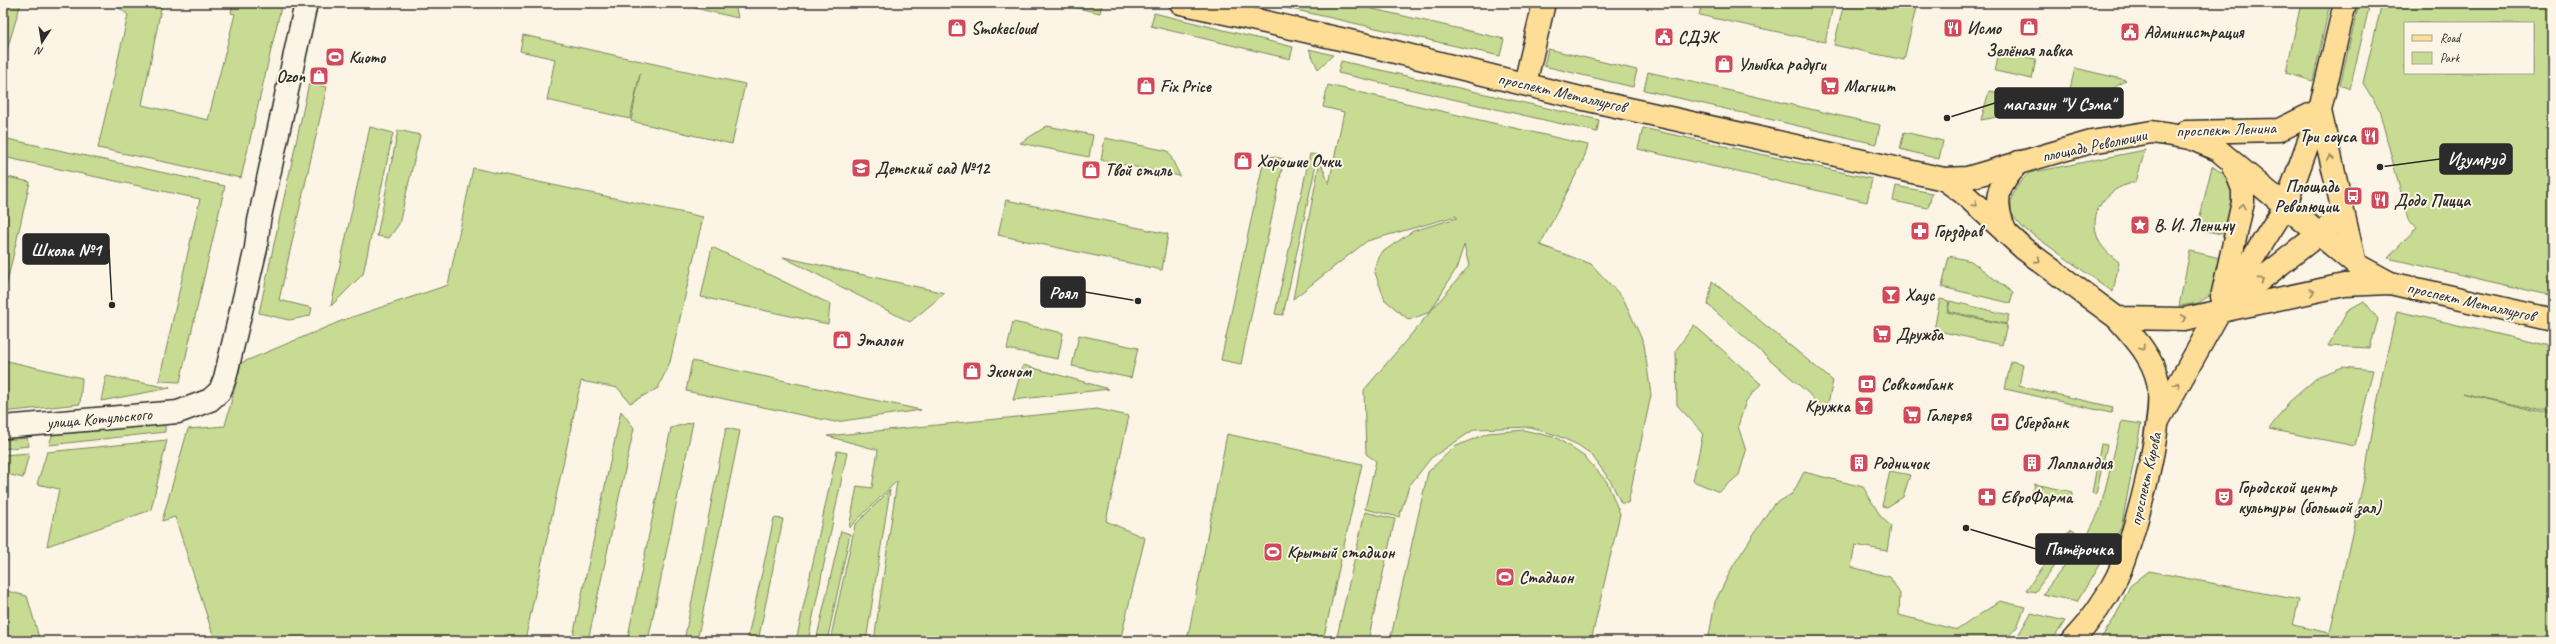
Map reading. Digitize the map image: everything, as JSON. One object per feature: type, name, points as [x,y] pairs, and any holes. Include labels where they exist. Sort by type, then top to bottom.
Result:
[{"type":"main road","name":"проспект Металлургов","points":[[1180,3],[1525,84],[1944,179],[1967,178],[2019,162]]},
{"type":"main road","points":[[1525,84],[1544,3]]},
{"type":"main road","points":[[2159,420],[2219,312],[2285,207],[2320,110],[2344,3]]},
{"type":"main road","points":[[2320,110],[2343,215],[2356,264]]},
{"type":"main road","name":"проспект Ленина","points":[[2152,132],[2279,130],[2320,110]]},
{"type":"main road","name":"площадь Революции","points":[[2159,420],[2160,395],[2157,379],[2141,346],[2117,318],[2008,235],[1998,213],[1999,195],[2005,176],[2019,162],[2091,142],[2152,132],[2190,138],[2203,143],[2232,161],[2285,207]]},
{"type":"main road","points":[[2219,312],[2243,202],[2243,189],[2232,161]]},
{"type":"main road","name":"проспект Металлургов","points":[[1944,179],[1962,192],[2008,235]]},
{"type":"main road","name":"проспект Металлургов","points":[[2285,207],[2356,264],[2390,283]]},
{"type":"main road","points":[[2117,318],[2184,319],[2219,312],[2320,235],[2343,215]]},
{"type":"main road","name":"проспект Металлургов","points":[[2219,312],[2344,285],[2390,283],[2553,320]]},
{"type":"main road","name":"проспект Кирова","points":[[2072,641],[2093,618],[2117,576],[2133,532],[2159,420]]},
{"type":"street","name":"улица Котульского","points":[[3,427],[178,412],[195,407],[210,400],[220,390],[226,378],[256,248],[259,221],[306,3]]},
{"type":"green space","points":[[3,3],[21,3],[3,63]]},
{"type":"green space","points":[[113,3],[162,3],[142,105],[208,120],[235,14],[231,13],[233,3],[282,3],[241,178],[98,148],[128,15]]},
{"type":"green space","points":[[673,3],[735,3],[738,18]]},
{"type":"green space","points":[[1055,3],[1102,3],[1100,13]]},
{"type":"green space","points":[[1288,3],[1347,3],[1504,39],[1500,56],[1287,8]]},
{"type":"green space","points":[[1702,3],[1817,3],[1833,6],[1825,42],[1699,15]]},
{"type":"green space","points":[[1844,3],[1917,3],[1904,60],[1834,45]]},
{"type":"green space","points":[[2301,3],[2330,3],[2313,81],[2286,73]]},
{"type":"green space","points":[[2359,3],[2370,3],[2350,89],[2340,85]]},
{"type":"green space","points":[[2382,3],[2553,5],[2553,296],[2388,258],[2417,227],[2408,220],[2379,109],[2363,83]]},
{"type":"green space","points":[[1154,13],[1293,47],[1290,59],[1151,26]]},
{"type":"green space","points":[[523,35],[745,84],[732,144],[631,121],[640,74],[630,119],[547,100],[555,59],[520,51]]},
{"type":"green space","points":[[1309,49],[1333,55],[1318,69]]},
{"type":"green space","points":[[1548,49],[1637,70],[1633,87],[1544,66]]},
{"type":"green space","points":[[1999,52],[2036,59],[2032,79],[1995,71]]},
{"type":"green space","points":[[1341,61],[1599,120],[1597,132],[1338,73]]},
{"type":"green space","points":[[2075,68],[2126,80],[2101,96],[2070,89]]},
{"type":"green space","points":[[1648,72],[1880,125],[1876,144],[1644,90]]},
{"type":"green space","points":[[309,83],[327,87],[279,300],[312,308],[310,316],[289,320],[259,313]]},
{"type":"green space","points":[[1328,85],[1588,145],[1583,161],[1540,245],[1591,264],[1623,298],[1644,344],[1651,395],[1628,503],[1621,503],[1611,482],[1591,454],[1578,445],[1556,435],[1530,427],[1475,429],[1431,458],[1409,486],[1399,517],[1365,509],[1376,461],[1366,454],[1364,390],[1469,266],[1464,245],[1456,269],[1430,312],[1409,320],[1385,300],[1374,270],[1381,253],[1413,231],[1457,218],[1456,216],[1367,241],[1293,299],[1320,161],[1329,184],[1344,112],[1323,107]]},
{"type":"green space","points":[[1989,91],[2070,104],[1981,120]]},
{"type":"green space","points":[[1047,126],[1093,135],[1089,157],[1020,143]]},
{"type":"green space","points":[[370,127],[393,133],[363,274],[331,306]]},
{"type":"green space","points":[[1643,128],[1872,179],[1867,202],[1638,149]]},
{"type":"green space","points":[[398,130],[420,135],[399,224],[389,238],[377,236]]},
{"type":"green space","points":[[1904,132],[1943,141],[1939,159],[1900,149]]},
{"type":"green space","points":[[3,138],[225,186],[180,382],[159,381],[200,199],[3,157]]},
{"type":"green space","points":[[1105,138],[1168,151],[1180,176],[1101,160]]},
{"type":"green space","points":[[2145,150],[2136,182],[2127,184],[2110,193],[2099,208],[2096,216],[2095,226],[2100,244],[2119,262],[2113,292],[2022,227],[2012,214],[2011,203],[2015,191],[2021,181],[2029,173]]},
{"type":"green space","points":[[1310,154],[1318,155],[1283,315],[1275,314]]},
{"type":"green space","points":[[1265,155],[1284,159],[1241,364],[1221,360]]},
{"type":"green space","points":[[2212,166],[2226,176],[2235,191],[2226,235],[2197,229]]},
{"type":"green space","points":[[473,168],[703,217],[670,362],[658,388],[630,403],[618,388],[581,381],[525,640],[215,641],[175,517],[162,521],[188,429],[225,426],[241,363],[346,319],[448,285]]},
{"type":"green space","points":[[3,176],[30,182],[3,300]]},
{"type":"green space","points":[[1896,186],[1932,193],[1928,208],[1893,201]]},
{"type":"green space","points":[[1006,200],[1168,234],[1162,270],[998,235]]},
{"type":"green space","points":[[712,247],[830,304],[828,324],[701,297]]},
{"type":"green space","points":[[2190,251],[2220,258],[2211,295],[2198,303],[2179,306]]},
{"type":"green space","points":[[1949,256],[1971,261],[2013,293],[2010,303],[1942,287]]},
{"type":"green space","points":[[783,257],[945,293],[910,322]]},
{"type":"green space","points":[[1712,281],[1833,381],[1826,412],[1807,392],[1708,305]]},
{"type":"green space","points":[[1940,299],[1949,301],[1947,312],[2007,325],[2002,345],[1934,330]]},
{"type":"green space","points":[[1950,301],[2009,315],[2006,324],[1948,311]]},
{"type":"green space","points":[[2364,301],[2378,319],[2370,348],[2328,346],[2348,310]]},
{"type":"green space","points":[[2397,311],[2553,347],[2553,413],[2462,393],[2553,415],[2553,641],[2099,641],[2114,619],[2130,586],[2149,571],[2299,600],[2293,625],[2330,633],[2365,475],[2382,375]]},
{"type":"green space","points":[[1013,322],[1063,333],[1058,359],[1007,349]]},
{"type":"green space","points":[[1694,325],[1761,384],[1746,401],[1738,426],[1746,451],[1739,475],[1719,492],[1693,481],[1703,433],[1677,405],[1676,350]]},
{"type":"green space","points":[[1079,335],[1138,348],[1131,378],[1072,366]]},
{"type":"green space","points":[[3,360],[82,378],[80,404],[3,412]]},
{"type":"green space","points":[[692,361],[921,410],[835,422],[686,391]]},
{"type":"green space","points":[[2011,361],[2023,364],[2019,386],[2113,407],[2111,413],[2005,389]]},
{"type":"green space","points":[[1023,365],[1109,389],[1013,400]]},
{"type":"green space","points":[[2343,367],[2373,370],[2355,446],[2269,429],[2289,402],[2319,376]]},
{"type":"green space","points":[[106,376],[170,388],[101,401]]},
{"type":"green space","points":[[1097,409],[1129,416],[1106,521],[1145,538],[1120,641],[874,641],[897,481],[849,528],[857,486],[872,488],[878,450],[827,436]]},
{"type":"green space","points":[[621,411],[634,428],[588,641],[572,641]]},
{"type":"green space","points":[[165,421],[165,432],[49,445],[53,433]]},
{"type":"green space","points":[[2122,421],[2141,424],[2121,528],[2077,602],[2043,594],[2087,536],[2100,510]]},
{"type":"green space","points":[[693,422],[648,641],[627,641],[671,428]]},
{"type":"green space","points":[[726,428],[740,431],[697,641],[684,641]]},
{"type":"green space","name":"Стадион","points":[[1524,430],[1557,438],[1585,457],[1607,482],[1620,514],[1591,641],[1390,641],[1428,472],[1454,447],[1488,433]]},
{"type":"green space","name":"Крытый стадион","points":[[1227,434],[1362,464],[1323,641],[1187,641]]},
{"type":"green space","points":[[27,438],[29,446],[3,449],[3,440]]},
{"type":"green space","points":[[167,440],[151,510],[47,546],[59,489],[37,484],[47,452]]},
{"type":"green space","points":[[2101,444],[2107,445],[2096,494],[2092,493]]},
{"type":"green space","points":[[837,451],[847,453],[808,641],[796,641]]},
{"type":"green space","points":[[29,453],[23,478],[3,473],[3,455]]},
{"type":"green space","points":[[1890,471],[1910,475],[1903,497],[1887,507],[1882,506]]},
{"type":"green space","points":[[1804,472],[1863,487],[1881,517],[1891,526],[1887,551],[1855,545],[1851,567],[1890,577],[1900,594],[1899,615],[1957,630],[2000,601],[2025,607],[2017,627],[2004,641],[1708,641],[1715,602],[1733,566],[1772,506],[1793,493]]},
{"type":"green space","points":[[2035,484],[2073,492],[2070,502],[2033,494]]},
{"type":"green space","points":[[890,490],[866,641],[830,641],[855,525]]},
{"type":"green space","points":[[1365,512],[1395,519],[1368,641],[1336,641]]},
{"type":"green space","points":[[774,518],[783,519],[758,641],[747,641]]},
{"type":"green space","points":[[2070,530],[2078,533],[2035,592],[2026,590]]},
{"type":"green space","points":[[841,531],[850,534],[827,641],[816,641]]},
{"type":"green space","points":[[3,590],[27,596],[40,641],[3,641]]},
{"type":"green space","points":[[2031,613],[2065,621],[2052,641],[2015,641]]},
{"type":"place","name":"Зелёная лавка","points":[[2029,27]]},
{"type":"place","name":"Smokecloud","points":[[957,28]]},
{"type":"place","name":"Исмо","points":[[1953,28]]},
{"type":"place","name":"Администрация","points":[[2130,32]]},
{"type":"place","name":"СДЭК","points":[[1664,37]]},
{"type":"place","name":"Киото","points":[[335,57]]},
{"type":"place","name":"Улыбка радуги","points":[[1724,64]]},
{"type":"place","name":"Ozon","points":[[319,76]]},
{"type":"place","name":"Fix Price","points":[[1146,86]]},
{"type":"place","name":"Магнит","points":[[1830,86]]},
{"type":"place","name":"магазин \"У Сэма\"","points":[[1947,118]]},
{"type":"place","name":"Три соуса","points":[[2370,136]]},
{"type":"place","name":"Хорошие Очки","points":[[1243,161]]},
{"type":"place","name":"Изумруд","points":[[2380,167]]},
{"type":"place","name":"Детский сад №12","points":[[861,168]]},
{"type":"place","name":"Твой стиль","points":[[1091,170]]},
{"type":"place","name":"Площадь Революции","points":[[2353,196]]},
{"type":"place","name":"Додо Пицца","points":[[2380,200]]},
{"type":"place","name":"В. И. Ленину","points":[[2140,225]]},
{"type":"place","name":"Горздрав","points":[[1920,231]]},
{"type":"place","name":"Хаус","points":[[1891,295]]},
{"type":"place","name":"Роял","points":[[1138,301]]},
{"type":"place","name":"Школа №1","points":[[112,305]]},
{"type":"place","name":"Дружба","points":[[1882,334]]},
{"type":"place","name":"Эталон","points":[[842,340]]},
{"type":"place","name":"Эконом","points":[[972,371]]},
{"type":"place","name":"Совкомбанк","points":[[1867,384]]},
{"type":"place","name":"Кружка","points":[[1864,406]]},
{"type":"place","name":"Галерея","points":[[1912,415]]},
{"type":"place","name":"Сбербанк","points":[[2000,422]]},
{"type":"place","name":"Родничок","points":[[1859,463]]},
{"type":"place","name":"Лапландия","points":[[2032,463]]},
{"type":"place","name":"ЕвроФарма","points":[[1987,497]]},
{"type":"place","name":"Городской центр культуры (большой зал)","points":[[2224,497]]},
{"type":"place","name":"Пятёрочка","points":[[1966,528]]},
{"type":"place","name":"Крытый стадион","points":[[1273,552]]},
{"type":"place","name":"Стадион","points":[[1505,577]]}]
